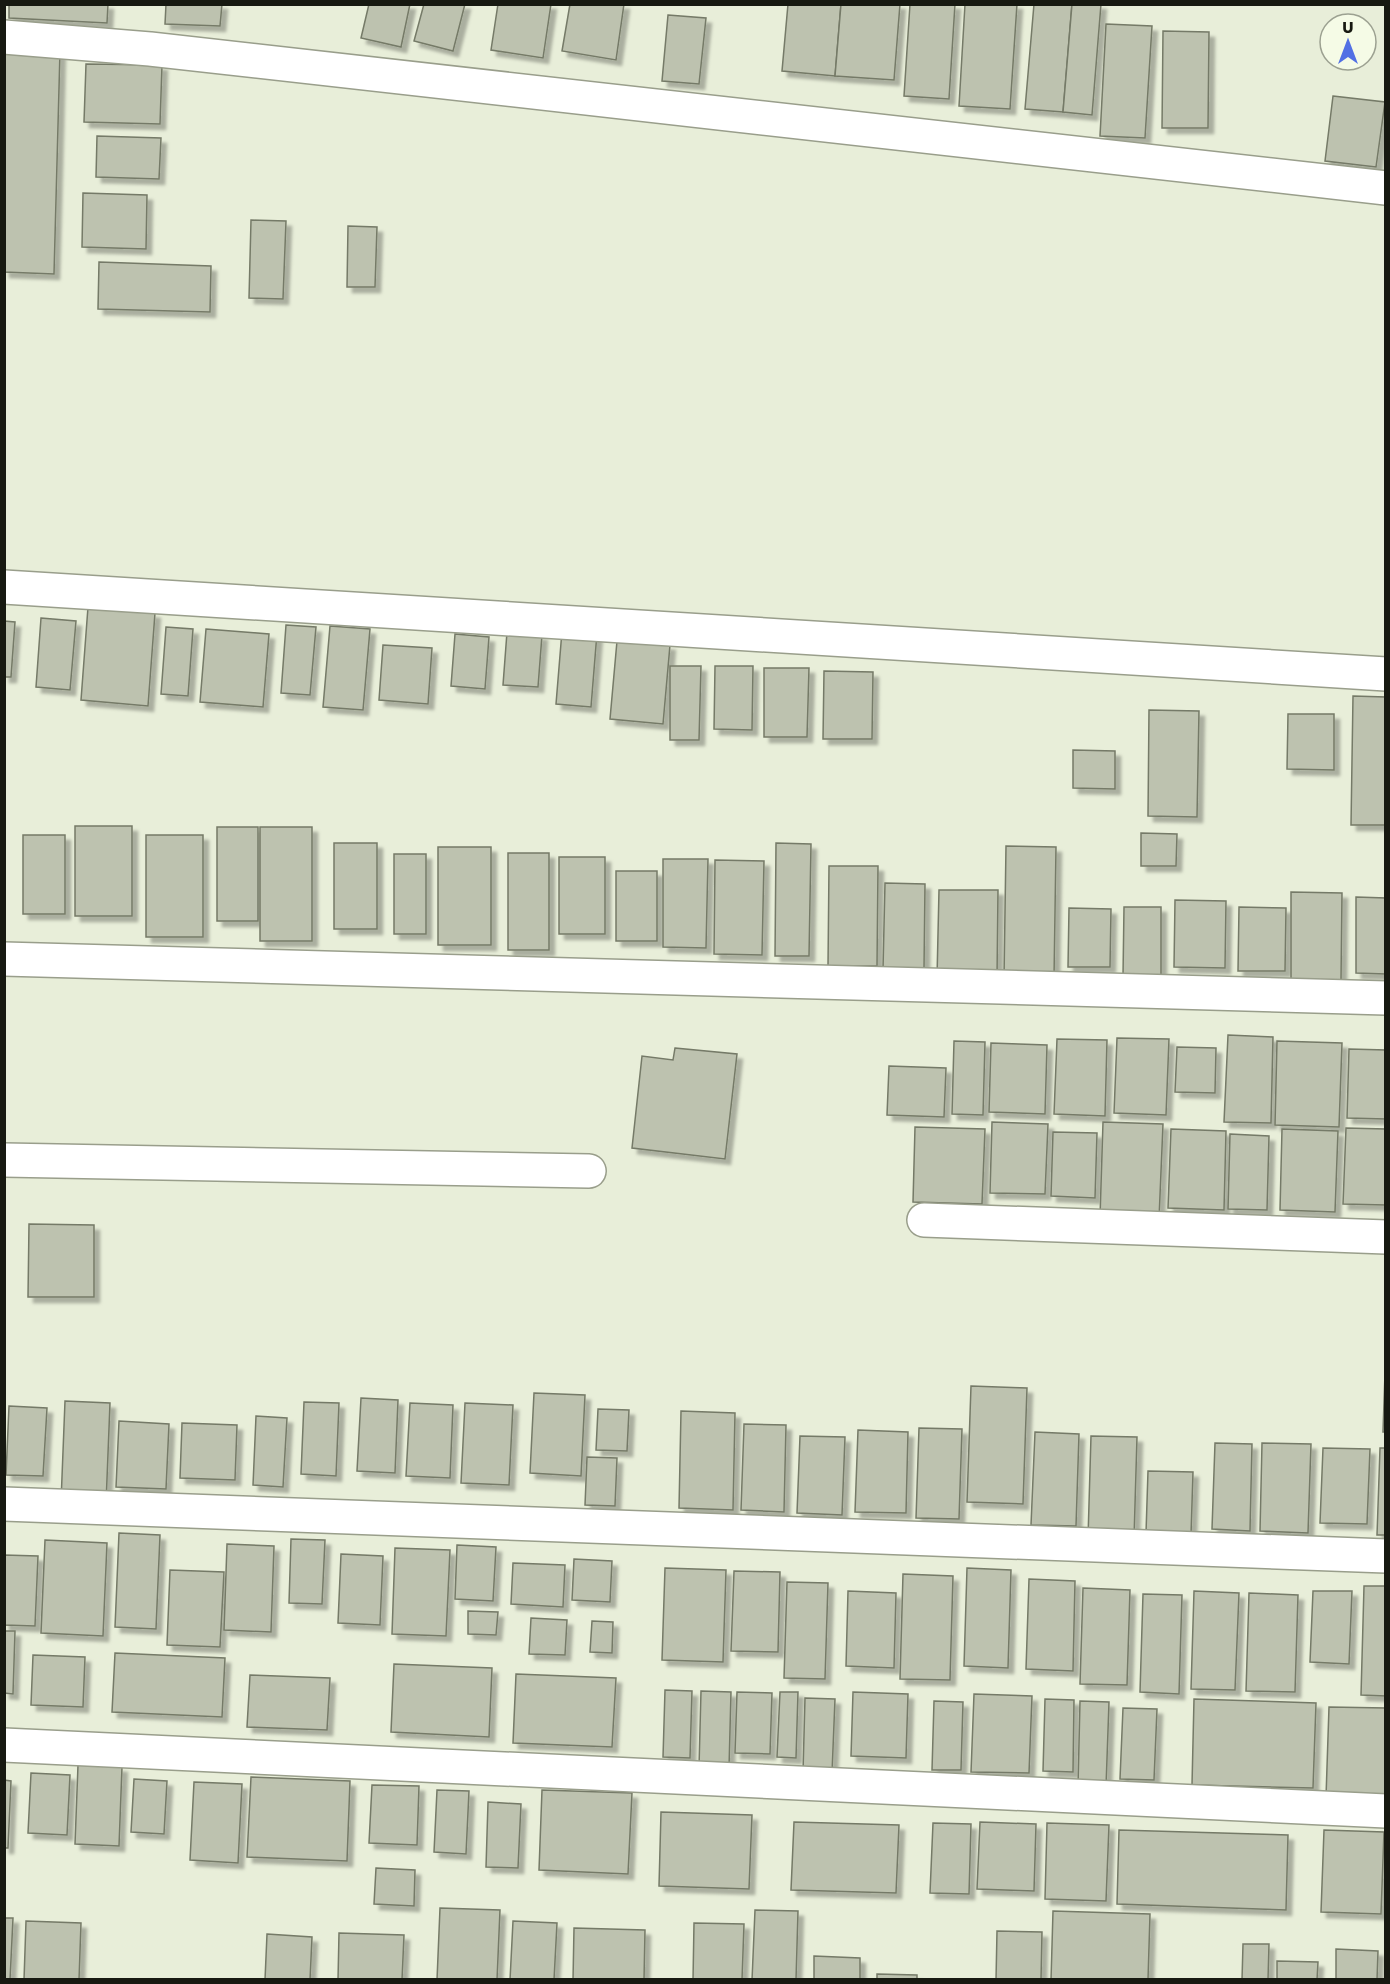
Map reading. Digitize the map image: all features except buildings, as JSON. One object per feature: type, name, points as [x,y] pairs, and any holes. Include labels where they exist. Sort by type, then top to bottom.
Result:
[{"type":"street","points":[[4,38],[150,50],[1386,188]]},
{"type":"street","points":[[4,587],[1386,674]]},
{"type":"street","points":[[4,959],[1386,998]]},
{"type":"street","points":[[4,1160],[589,1172]]},
{"type":"street","points":[[924,1220],[1386,1237]]},
{"type":"street","points":[[4,1504],[1386,1556]]},
{"type":"street","points":[[4,1745],[1386,1811]]}]
